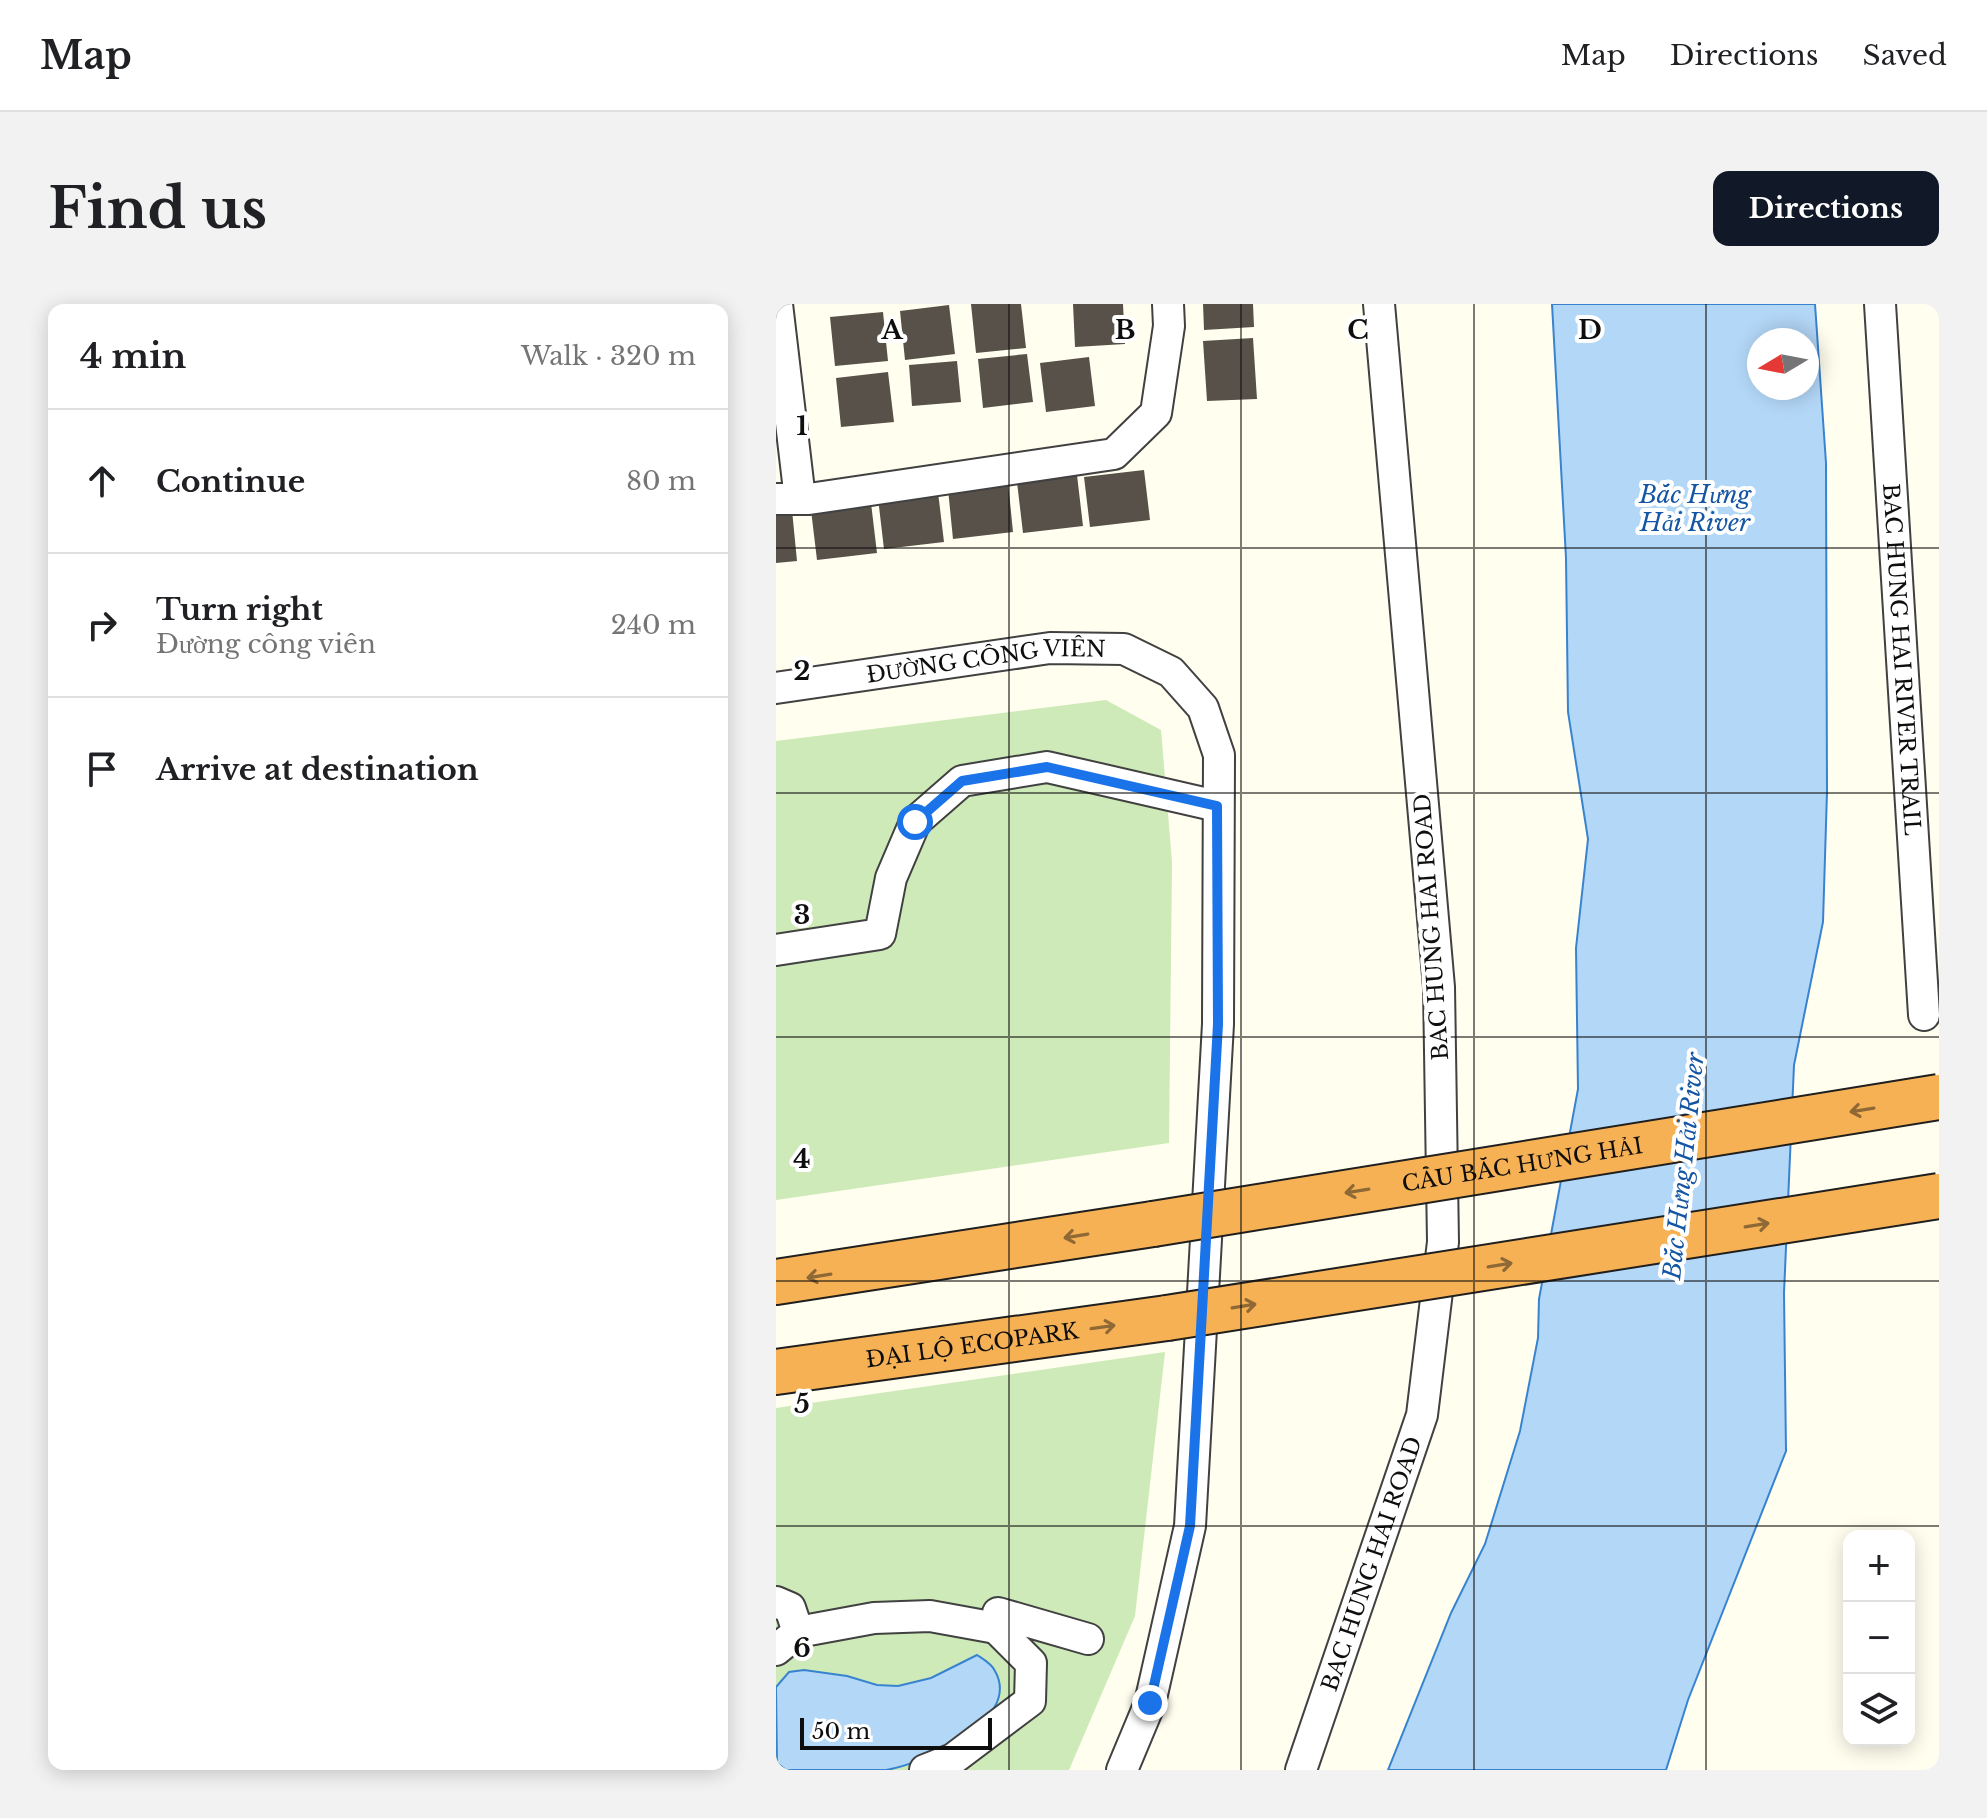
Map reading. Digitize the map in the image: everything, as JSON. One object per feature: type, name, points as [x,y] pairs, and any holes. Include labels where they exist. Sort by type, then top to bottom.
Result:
[{"type":"highway","name":"CẦU BẮC HƯNG HẢI","points":[[776,1282],[1939,1097]]},
{"type":"highway","name":"ĐẠI LỘ ECOPARK","points":[[776,1372],[1167,1318],[1939,1196]]},
{"type":"street","points":[[777,304],[788,499],[1114,454],[1156,413],[1169,326],[1168,304]]},
{"type":"street","name":"BAC HUNG HAI ROAD","points":[[1301,1770],[1422,1415],[1443,1242],[1439,987],[1379,304]]},
{"type":"street","name":"BAC HUNG HAI RIVER TRAIL","points":[[1880,304],[1924,1015]]},
{"type":"street","name":"ĐƯỜNG CÔNG VIÊN","points":[[776,688],[1050,648],[1124,649],[1171,672],[1203,708],[1219,755],[1218,1024],[1190,1526],[1150,1703],[1122,1770]]},
{"type":"street","points":[[776,950],[880,934],[891,878],[915,822],[962,781],[1047,767],[1217,806]]},
{"type":"street","points":[[776,1602],[790,1608],[787,1641],[874,1618],[930,1616],[996,1628],[1031,1663],[1030,1701],[953,1759],[925,1770]]},
{"type":"street","points":[[996,1628],[998,1613],[1088,1639]]},
{"type":"green space","points":[[1106,700],[1161,730],[1172,862],[1169,1143],[776,1200],[776,741]]},
{"type":"green space","points":[[1165,1352],[1135,1616],[1069,1770],[776,1770],[776,1408]]},
{"type":"water","name":"Bắc Hưng Hải River","points":[[1552,304],[1815,304],[1817,328],[1747,328],[1747,400],[1819,400],[1819,362],[1826,463],[1827,792],[1823,922],[1794,1065],[1784,1293],[1786,1451],[1688,1700],[1666,1770],[1388,1770],[1451,1613],[1485,1544],[1520,1431],[1538,1338],[1539,1299],[1578,1089],[1576,948],[1588,839],[1568,712],[1566,558]]},
{"type":"water","points":[[977,1655],[995,1671],[1000,1689],[995,1706],[983,1722],[944,1749],[886,1770],[786,1770],[777,1763],[776,1687],[789,1672],[804,1670],[847,1676],[877,1685],[898,1686],[931,1678]]},
{"type":"building","points":[[971,304],[1021,304],[1026,348],[976,353]]},
{"type":"building","points":[[1073,304],[1123,304],[1125,344],[1075,347]]},
{"type":"building","points":[[1203,304],[1253,304],[1254,327],[1204,330]]},
{"type":"building","points":[[949,305],[955,354],[905,360],[900,311]]},
{"type":"building","points":[[883,312],[888,361],[835,366],[830,317]]},
{"type":"building","points":[[1253,338],[1257,399],[1207,401],[1203,341]]},
{"type":"building","points":[[1027,354],[1033,402],[983,408],[978,359]]},
{"type":"building","points":[[1089,357],[1095,406],[1046,412],[1040,363]]},
{"type":"building","points":[[957,361],[961,402],[912,406],[909,365]]},
{"type":"building","points":[[888,372],[894,422],[841,427],[836,378]]},
{"type":"building","points":[[1144,470],[1150,520],[1090,527],[1084,477]]},
{"type":"building","points":[[1077,475],[1083,526],[1023,533],[1017,482]]},
{"type":"building","points":[[1008,482],[1013,532],[953,539],[948,489]]},
{"type":"building","points":[[938,492],[944,542],[884,549],[878,498]]},
{"type":"building","points":[[871,503],[877,553],[817,560],[811,510]]},
{"type":"building","points":[[792,510],[797,561],[776,563],[776,512]]},
{"type":"route","points":[[915,822],[962,781],[1047,767],[1217,806],[1218,1024],[1190,1526],[1150,1703]]}]
